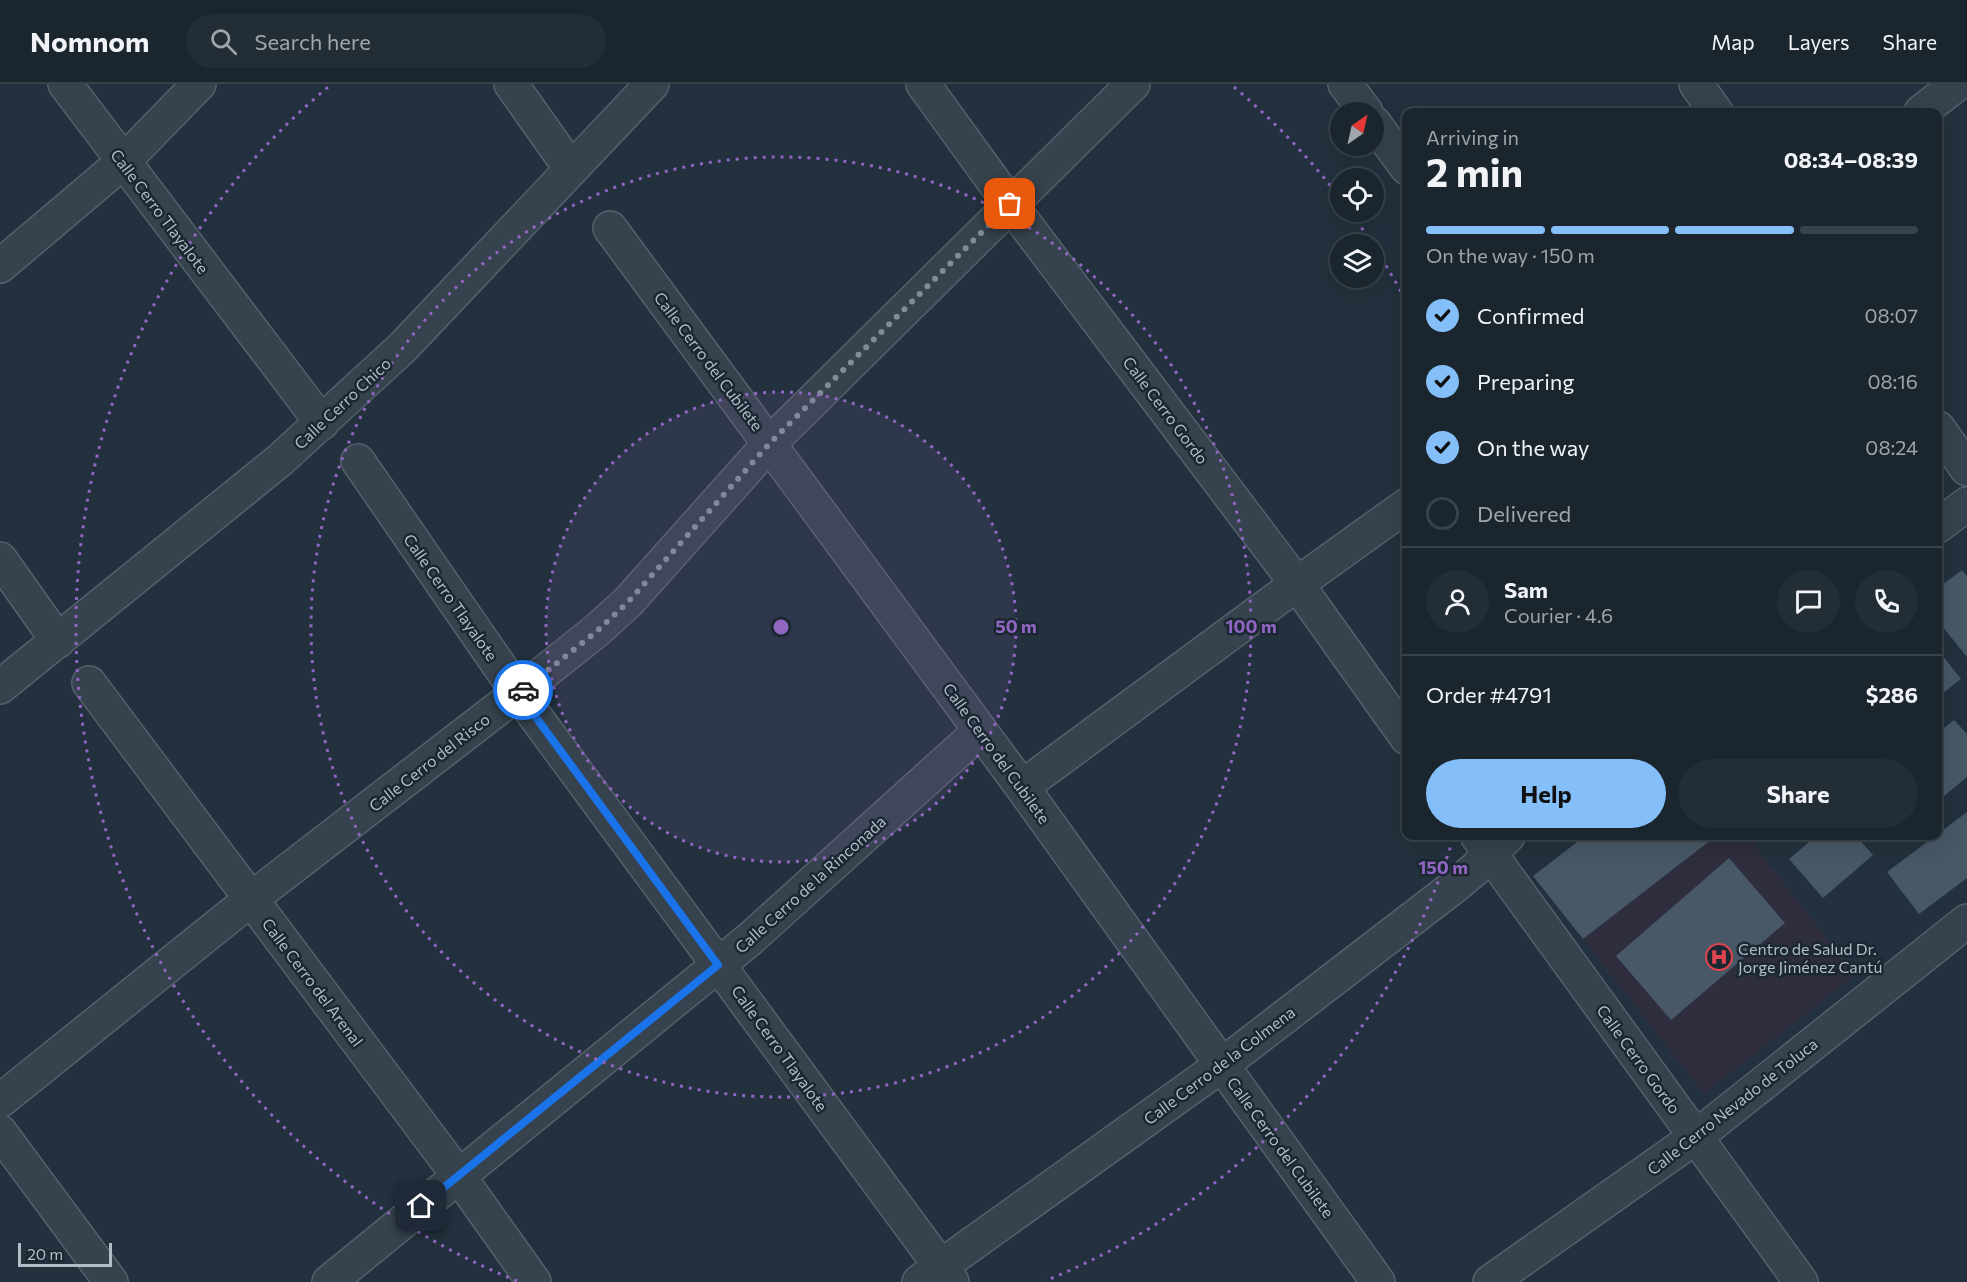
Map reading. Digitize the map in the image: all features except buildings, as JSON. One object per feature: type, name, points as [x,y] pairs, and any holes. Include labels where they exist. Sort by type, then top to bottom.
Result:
[{"type":"street","name":"Calle Cerro Tlayalote","points":[[65,84],[322,423]]},
{"type":"street","points":[[0,266],[123,162],[199,84]]},
{"type":"street","points":[[511,84],[571,169]]},
{"type":"street","name":"Calle Cerro Chico","points":[[0,687],[322,423],[403,347],[652,84]]},
{"type":"street","name":"Calle Cerro Gordo","points":[[923,84],[1010,204],[1297,584],[1402,731]]},
{"type":"street","name":"Calle Cerro del Risco","points":[[0,1101],[251,899],[596,632],[628,602],[770,443],[1133,84]]},
{"type":"street","points":[[1345,84],[1358,102]]},
{"type":"street","points":[[1696,84],[1713,108]]},
{"type":"street","points":[[1926,108],[1958,84]]},
{"type":"street","points":[[1384,137],[1402,161]]},
{"type":"street","name":"Calle Cerro del Cubilete","points":[[610,228],[1023,787],[1378,1282]]},
{"type":"street","points":[[1942,434],[1967,469]]},
{"type":"street","name":"Calle Cerro Tlayalote","points":[[358,461],[518,693],[718,965],[937,1277]]},
{"type":"street","points":[[1942,523],[1967,504]]},
{"type":"street","points":[[1023,787],[1402,509]]},
{"type":"street","points":[[0,559],[58,641]]},
{"type":"street","name":"Calle Cerro del Arenal","points":[[89,683],[458,1175],[534,1282]]},
{"type":"street","name":"Calle Cerro de la Rinconada","points":[[329,1282],[750,939],[980,731]]},
{"type":"street","name":"Calle Cerro Gordo","points":[[1492,842],[1801,1282]]},
{"type":"street","name":"Calle Cerro de la Colmena","points":[[937,1277],[1222,1065],[1456,885],[1492,842]]},
{"type":"street","name":"Calle Cerro Nevado de Toluca","points":[[1490,1282],[1697,1136],[1967,921]]},
{"type":"street","points":[[0,1132],[111,1282]]},
{"type":"shaded area","name":"Centro de Salud Dr. Jorge Jiménez Cantú","points":[[1711,840],[1750,840],[1856,975],[1704,1094],[1583,939]]},
{"type":"way so far","points":[[523,690],[596,632],[628,602],[770,443],[1010,204]]},
{"type":"place","name":"Centro de Salud Dr. Jorge Jiménez Cantú","points":[[1719,957]]},
{"type":"route","points":[[421,1206],[718,965],[518,693],[523,690]]}]
